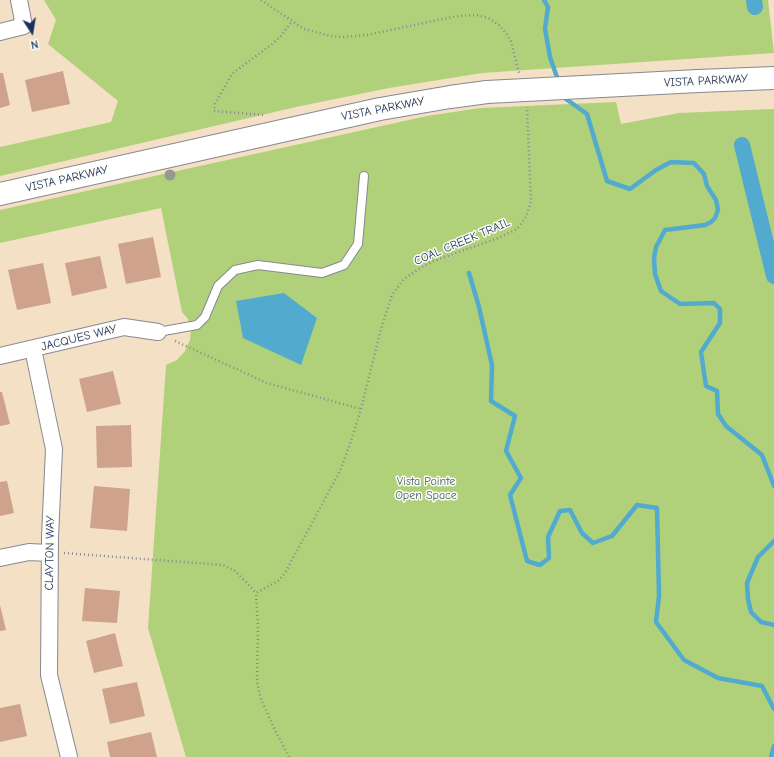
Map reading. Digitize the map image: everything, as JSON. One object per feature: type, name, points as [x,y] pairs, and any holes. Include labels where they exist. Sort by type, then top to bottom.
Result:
[{"type":"street","points":[[0,32],[24,26],[19,0]]},
{"type":"street","name":"VISTA PARKWAY","points":[[0,194],[380,109],[450,96],[487,92],[774,78]]},
{"type":"street","name":"JACQUES WAY","points":[[0,356],[124,327],[158,332]]},
{"type":"street","name":"CLAYTON WAY","points":[[33,349],[54,449],[57,553],[49,675],[69,757]]},
{"type":"street","points":[[0,558],[29,552],[57,553]]},
{"type":"lane","points":[[158,332],[197,325],[205,317],[218,286],[235,270],[258,265],[322,272],[344,265],[358,244],[364,176]]},
{"type":"path","points":[[261,0],[304,29],[330,36],[355,37],[456,16],[477,15],[488,18],[506,32],[511,41],[519,74]]},
{"type":"path","points":[[264,115],[214,111],[215,104],[232,74],[272,44],[281,36],[292,21]]},
{"type":"path","name":"COAL CREEK TRAIL","points":[[256,593],[278,581],[285,573],[340,470],[352,441],[381,329],[392,295],[404,279],[417,270],[432,262],[501,237],[517,229],[526,217],[531,202],[527,105]]},
{"type":"path","points":[[187,347],[268,383],[361,409]]},
{"type":"path","points":[[57,553],[223,565],[236,571],[256,593],[258,626],[257,682],[261,699],[289,757]]},
{"type":"green space","points":[[44,0],[768,0],[774,53],[482,73],[389,88],[296,107],[0,176],[0,147],[111,122],[118,101],[48,44],[56,20]]},
{"type":"green space","name":"Vista Pointe Open Space","points":[[616,102],[621,124],[679,113],[774,109],[774,757],[186,757],[148,628],[166,365],[177,360],[185,351],[190,340],[191,328],[188,319],[182,312],[161,208],[0,243],[0,210],[427,116],[480,108]]},
{"type":"water","points":[[284,293],[317,318],[301,365],[243,338],[236,301]]},
{"type":"building","points":[[63,71],[70,104],[32,112],[25,80]]},
{"type":"building","points":[[0,73],[3,73],[10,105],[0,108]]},
{"type":"building","points":[[153,237],[161,277],[126,284],[118,244]]},
{"type":"building","points":[[100,256],[107,288],[72,296],[65,263]]},
{"type":"building","points":[[43,263],[51,303],[17,310],[8,270]]},
{"type":"building","points":[[113,371],[121,404],[87,412],[79,379]]},
{"type":"building","points":[[0,392],[2,392],[10,424],[0,426]]},
{"type":"building","points":[[131,425],[132,467],[97,468],[96,426]]},
{"type":"building","points":[[7,481],[14,513],[0,516],[0,482]]},
{"type":"building","points":[[94,486],[130,489],[127,531],[90,528]]},
{"type":"building","points":[[85,588],[120,591],[117,623],[82,621]]},
{"type":"building","points":[[0,605],[6,630],[0,631]]},
{"type":"building","points":[[115,633],[123,666],[94,673],[86,641]]},
{"type":"building","points":[[137,682],[145,716],[110,724],[102,689]]},
{"type":"building","points":[[20,704],[27,736],[0,742],[0,708]]},
{"type":"building","points":[[151,732],[157,757],[110,757],[107,742]]},
{"type":"waterway","points":[[544,0],[548,7],[545,29],[550,57],[559,83]]},
{"type":"waterway","points":[[754,0],[755,7]]},
{"type":"waterway","points":[[563,93],[566,99],[587,114],[607,181],[630,189],[656,170],[671,162],[694,163],[704,174],[707,186],[716,200],[718,210],[715,218],[705,225],[665,230],[656,247],[654,258],[655,274],[661,291],[680,304],[714,303],[720,309],[720,323],[701,352],[706,386],[717,391],[718,414],[726,426],[762,455],[774,486]]},
{"type":"waterway","points":[[742,145],[774,276]]},
{"type":"waterway","points":[[469,273],[479,307],[492,365],[491,401],[515,416],[506,451],[521,478],[510,495],[527,561],[540,565],[549,558],[548,537],[560,511],[570,510],[582,533],[593,543],[612,536],[637,505],[657,508],[659,596],[656,622],[684,660],[718,678],[762,686],[774,709]]},
{"type":"waterway","points":[[774,541],[758,557],[747,583],[751,612],[761,622],[774,625]]},
{"type":"waterway","points":[[771,757],[774,746]]}]
